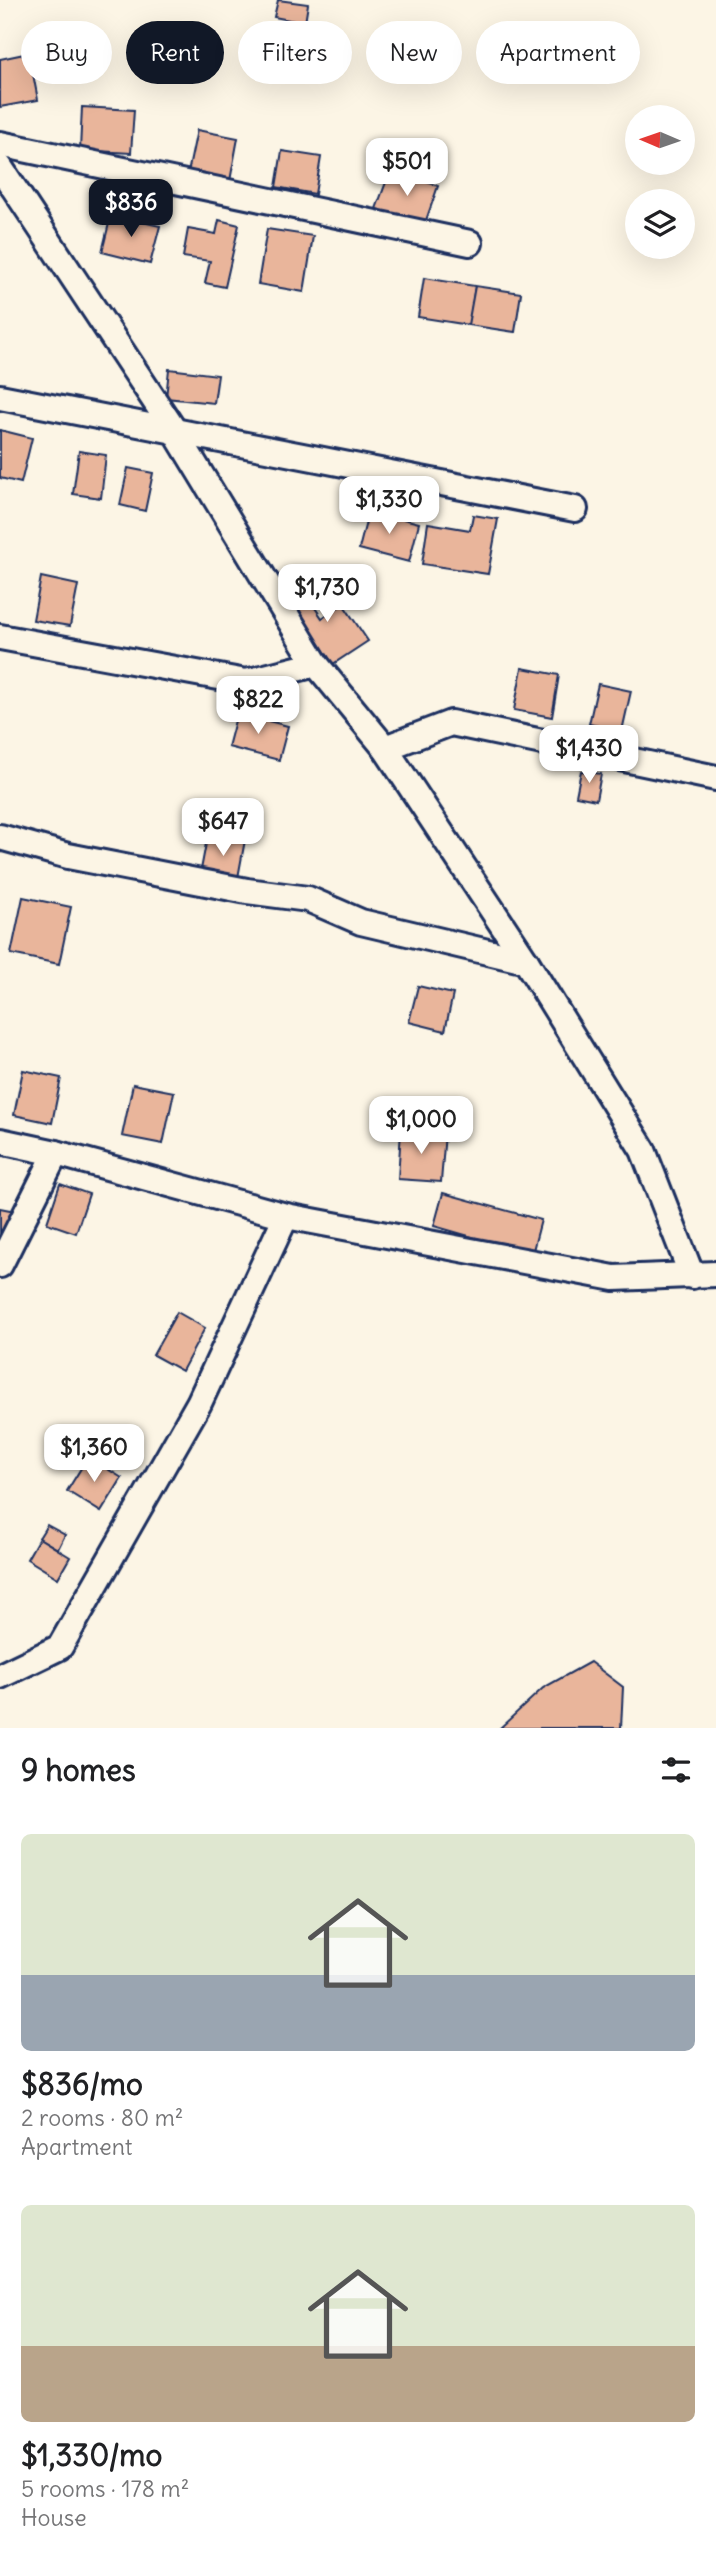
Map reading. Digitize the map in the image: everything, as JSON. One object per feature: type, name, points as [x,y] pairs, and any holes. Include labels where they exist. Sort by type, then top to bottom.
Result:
[{"type":"street","points":[[0,144],[470,243]]},
{"type":"street","points":[[0,167],[174,430],[316,664],[385,748],[526,961],[643,1150],[704,1275],[614,1278],[286,1216],[56,1153],[0,1141]]},
{"type":"street","points":[[0,397],[575,509]]},
{"type":"street","points":[[0,636],[246,682],[316,664]]},
{"type":"street","points":[[385,748],[451,723],[716,778]]},
{"type":"street","points":[[0,837],[68,856],[234,889],[308,898],[361,922],[526,961]]},
{"type":"street","points":[[0,1265],[56,1153]]},
{"type":"street","points":[[0,1676],[60,1647],[199,1403],[286,1216]]},
{"type":"building","points":[[278,0],[308,4],[305,21],[274,17]]},
{"type":"building","points":[[21,55],[21,84],[35,84],[38,100],[0,107],[0,59]]},
{"type":"building","points":[[82,107],[134,110],[131,153],[80,150]]},
{"type":"building","points":[[197,130],[238,138],[230,181],[188,173]]},
{"type":"building","points":[[282,151],[321,157],[315,194],[276,187]]},
{"type":"building","points":[[391,169],[438,186],[424,226],[376,209]]},
{"type":"building","points":[[111,215],[160,226],[150,264],[102,252]]},
{"type":"building","points":[[219,220],[239,225],[225,287],[205,283],[210,261],[183,257],[188,229],[216,234]]},
{"type":"building","points":[[267,229],[313,236],[304,292],[258,284]]},
{"type":"building","points":[[424,278],[475,286],[469,325],[418,317]]},
{"type":"building","points":[[475,286],[521,293],[515,332],[468,325]]},
{"type":"building","points":[[169,369],[218,375],[214,403],[166,398]]},
{"type":"building","points":[[0,430],[32,438],[21,483],[0,478]]},
{"type":"building","points":[[79,451],[106,455],[101,498],[73,494]]},
{"type":"building","points":[[128,468],[153,473],[145,511],[120,505]]},
{"type":"building","points":[[369,510],[419,523],[409,562],[359,549]]},
{"type":"building","points":[[473,515],[498,519],[488,574],[422,564],[428,523],[470,530]]},
{"type":"building","points":[[293,575],[322,618],[343,604],[368,641],[333,664],[280,584]]},
{"type":"building","points":[[41,577],[78,585],[70,626],[33,620]]},
{"type":"building","points":[[522,668],[559,675],[552,717],[514,710]]},
{"type":"building","points":[[598,684],[631,691],[622,731],[589,724]]},
{"type":"building","points":[[237,713],[288,726],[279,760],[228,747]]},
{"type":"building","points":[[581,771],[601,774],[596,800],[576,796]]},
{"type":"building","points":[[208,833],[245,840],[237,883],[200,875]]},
{"type":"building","points":[[23,897],[71,907],[59,964],[11,954]]},
{"type":"building","points":[[418,986],[453,994],[445,1031],[409,1022]]},
{"type":"building","points":[[23,1070],[61,1078],[52,1123],[14,1115]]},
{"type":"building","points":[[133,1084],[174,1092],[163,1144],[122,1136]]},
{"type":"building","points":[[401,1130],[445,1133],[441,1182],[398,1179]]},
{"type":"building","points":[[60,1184],[89,1194],[76,1233],[47,1223]]},
{"type":"building","points":[[443,1193],[541,1220],[532,1254],[434,1226]]},
{"type":"building","points":[[0,1208],[15,1211],[0,1240]]},
{"type":"building","points":[[177,1312],[205,1328],[182,1371],[153,1355]]},
{"type":"building","points":[[88,1457],[122,1478],[101,1512],[67,1491]]},
{"type":"building","points":[[47,1525],[65,1535],[58,1549],[39,1538]]},
{"type":"building","points":[[39,1538],[70,1557],[58,1578],[27,1559]]},
{"type":"building","points":[[590,1662],[623,1687],[621,1728],[500,1728],[543,1688]]}]
